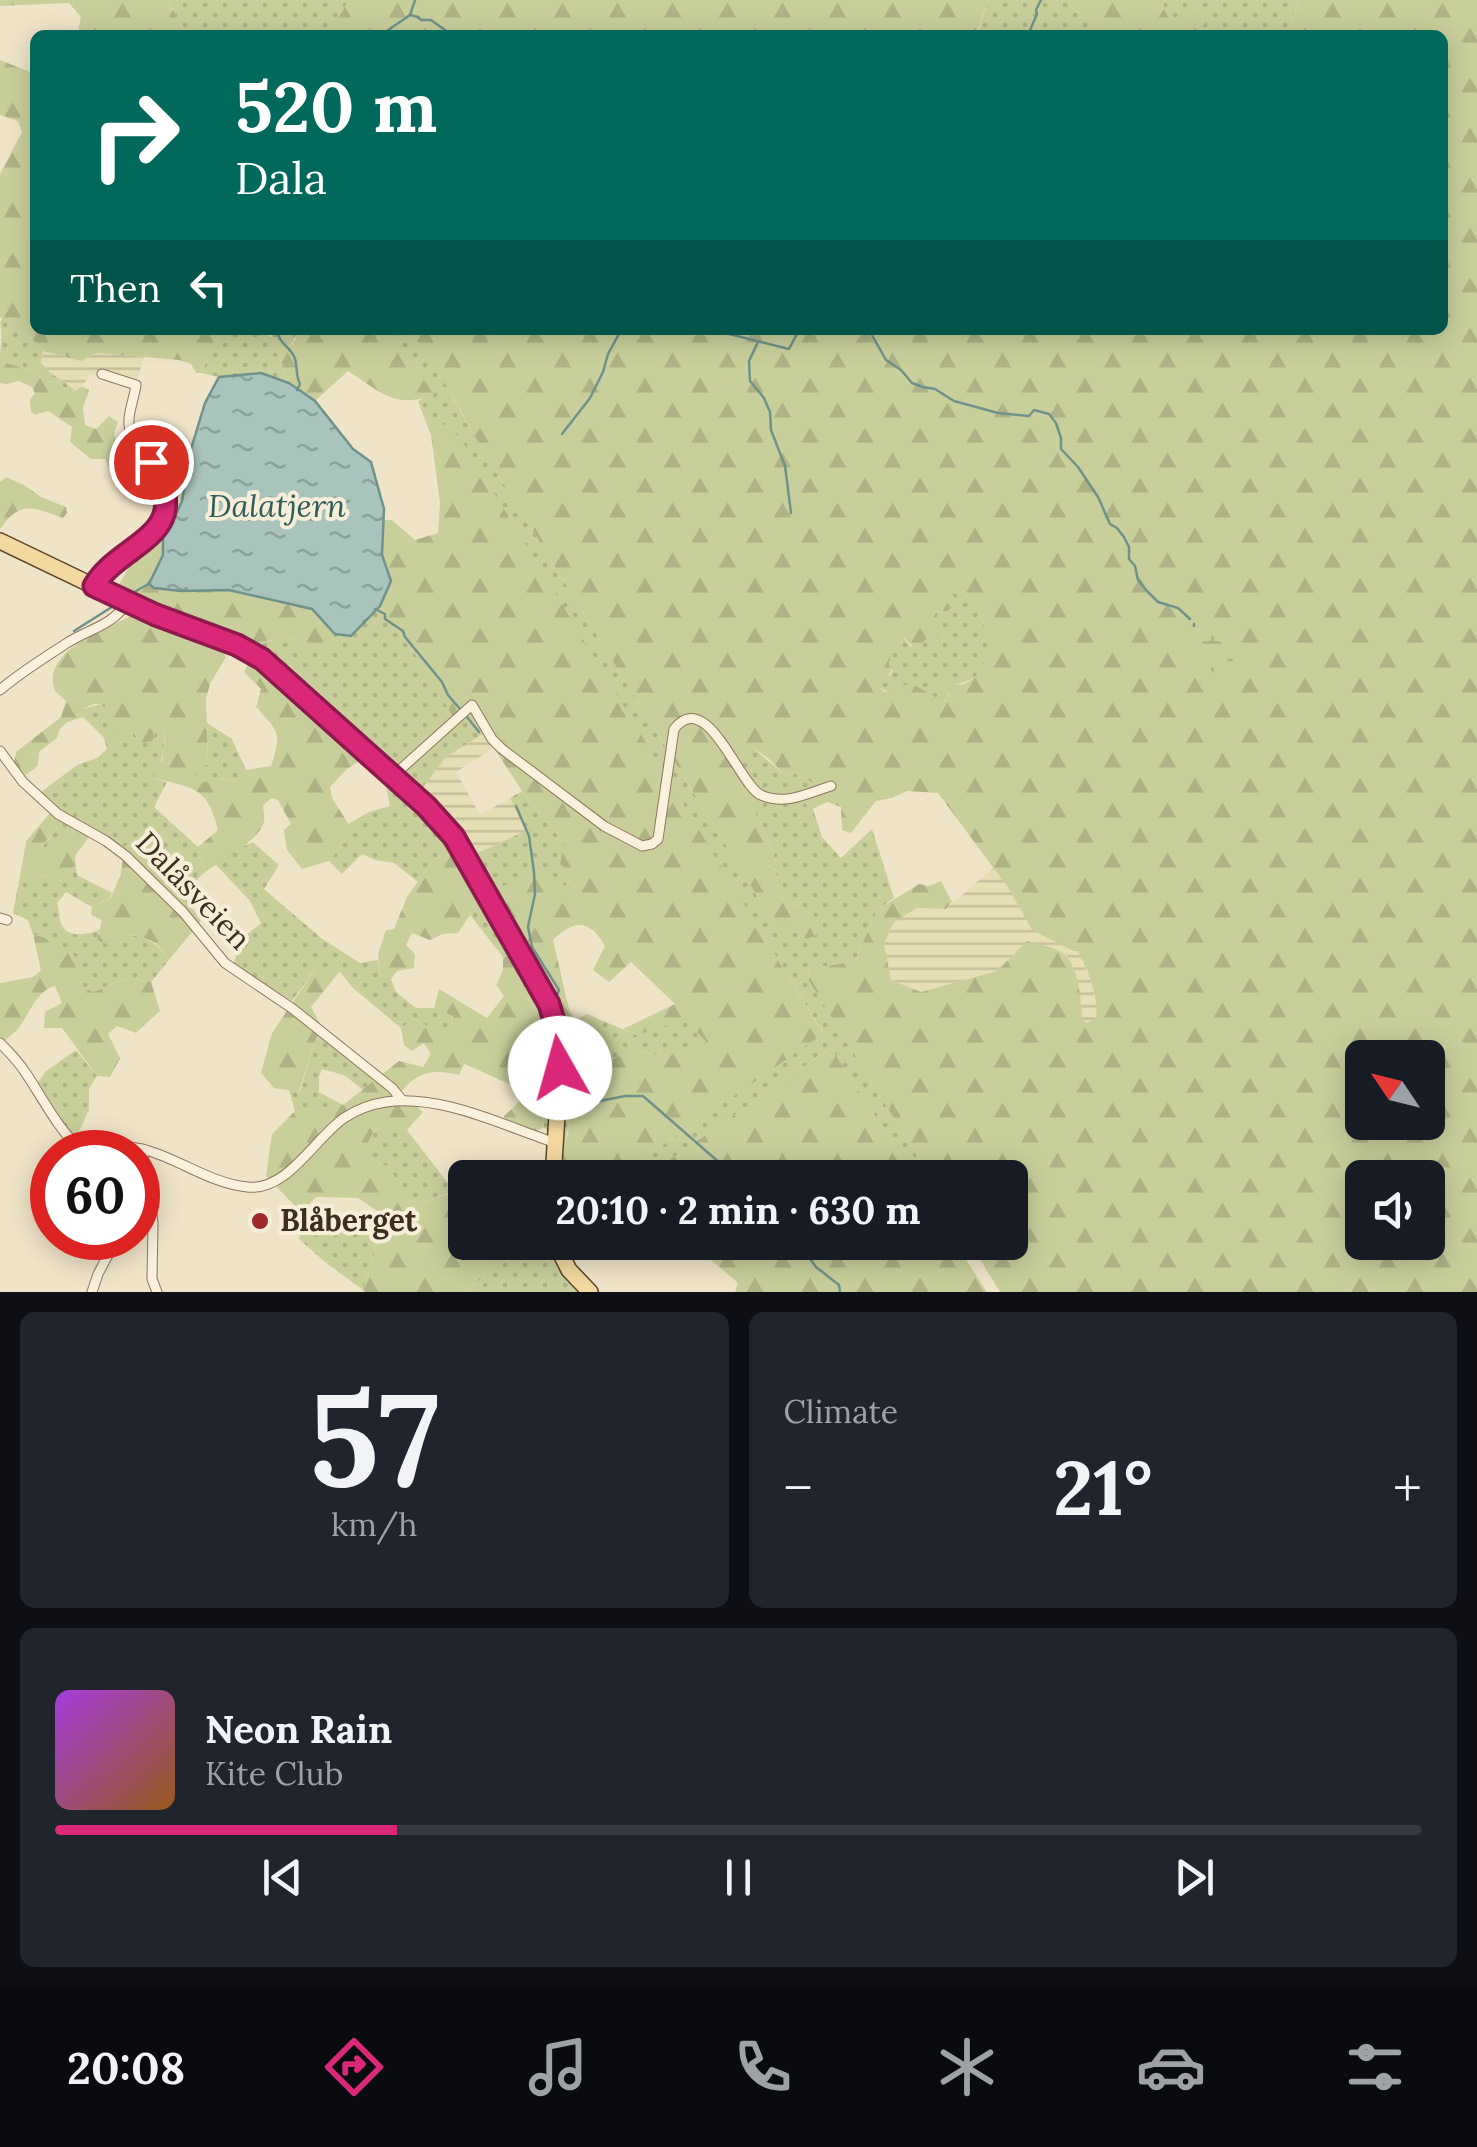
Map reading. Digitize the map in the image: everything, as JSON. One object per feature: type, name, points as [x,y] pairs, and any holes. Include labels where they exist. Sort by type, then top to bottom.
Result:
[{"type":"main road","points":[[0,540],[128,602],[237,645],[262,659],[436,815],[454,837],[555,1019],[560,1049],[555,1160]]},
{"type":"main road","points":[[564,1260],[590,1292]]},
{"type":"street","points":[[94,586],[150,535],[164,509],[164,488],[159,476],[129,428],[135,384],[102,374]]},
{"type":"street","points":[[0,690],[68,642],[118,617],[128,602]]},
{"type":"street","points":[[393,776],[472,705],[492,739],[515,760],[604,826],[642,846],[658,839],[674,729],[686,719],[697,720],[721,738],[749,786],[758,794],[787,799],[831,786]]},
{"type":"street","name":"Dalåsveien","points":[[0,752],[14,773],[58,814],[106,840],[126,856],[183,912],[225,963],[307,1020],[402,1100]]},
{"type":"street","points":[[0,1042],[63,1130]]},
{"type":"street","points":[[160,1156],[217,1180],[256,1188],[275,1181],[346,1117],[374,1104],[402,1100],[448,1106],[556,1143]]},
{"type":"street","points":[[92,1292],[105,1260]]},
{"type":"street","points":[[152,1260],[152,1279],[157,1292]]},
{"type":"shaded area","points":[[43,351],[81,361],[97,353],[144,357],[137,381],[90,375],[75,390],[41,363]]},
{"type":"shaded area","points":[[485,733],[495,747],[456,772],[480,815],[510,798],[527,831],[475,854],[453,822],[420,790],[446,757]]},
{"type":"shaded area","points":[[993,868],[1049,938],[1078,950],[1092,984],[1096,1019],[1086,1024],[1082,1019],[1076,978],[1067,956],[1048,946],[1027,942],[997,971],[921,992],[891,980],[884,943],[894,921],[917,908],[946,909]]},
{"type":"green space","points":[[0,0],[168,0],[183,30],[78,30],[81,17],[69,3],[0,6]]},
{"type":"green space","points":[[168,0],[349,0],[335,25],[340,30],[183,30]]},
{"type":"green space","points":[[349,0],[988,0],[978,30],[340,30],[334,25]]},
{"type":"green space","points":[[988,0],[1069,0],[1071,7],[1084,17],[1100,22],[1091,30],[979,30]]},
{"type":"green space","points":[[1069,0],[1165,0],[1163,7],[1171,22],[1191,8],[1206,21],[1202,30],[1091,30],[1100,22],[1071,7]]},
{"type":"green space","points":[[1165,0],[1299,0],[1289,30],[1202,30],[1171,22],[1163,7]]},
{"type":"green space","points":[[1299,0],[1477,0],[1477,1292],[1000,1292],[980,1260],[1028,1260],[1028,1160],[920,1160],[808,979],[809,963],[814,961],[821,967],[855,961],[877,910],[919,884],[929,886],[941,881],[952,902],[946,909],[917,908],[894,922],[884,943],[891,980],[921,992],[997,971],[1027,941],[1058,950],[1070,961],[1086,1023],[1096,1019],[1096,1001],[1078,951],[1032,930],[1009,889],[938,793],[907,791],[876,801],[851,833],[842,830],[841,807],[827,802],[813,809],[801,801],[815,784],[796,774],[785,775],[752,747],[740,755],[738,779],[773,850],[779,897],[814,915],[821,933],[807,939],[772,920],[413,335],[1448,335],[1448,30],[1289,30]],"holes":[[[948,589],[961,596],[965,594],[979,606],[984,626],[996,639],[991,656],[974,678],[959,685],[936,681],[935,687],[945,689],[950,696],[944,702],[916,686],[901,684],[896,694],[878,687],[879,681],[893,669],[889,665],[896,646],[904,638],[915,649],[926,639],[935,639],[940,630],[937,624],[926,622],[936,612],[952,607],[945,600]]]},
{"type":"green space","points":[[0,60],[30,72],[30,335],[221,335],[205,353],[208,359],[201,373],[179,360],[97,353],[81,361],[43,351],[0,317],[0,174],[22,132],[18,121],[0,115]]},
{"type":"green space","points":[[2,318],[31,338],[43,351],[41,363],[75,390],[71,393],[55,382],[44,383],[36,372],[0,361]]},
{"type":"green space","points":[[221,335],[296,335],[278,354],[289,383],[261,373],[219,377],[201,373],[208,359],[204,354]]},
{"type":"green space","points":[[296,335],[395,335],[434,395],[397,399],[348,371],[315,401],[289,383],[278,354],[286,343],[292,345]]},
{"type":"green space","points":[[395,335],[413,335],[448,388],[772,920],[814,915],[779,897],[773,850],[738,779],[740,755],[752,747],[785,775],[796,774],[815,784],[801,801],[813,809],[822,837],[841,858],[872,829],[894,898],[877,910],[855,961],[821,967],[814,961],[809,963],[808,978],[920,1160],[903,1160],[831,1048],[670,1160],[641,1160],[823,1033],[447,423],[431,435],[418,401],[433,394]]},
{"type":"green space","points":[[0,361],[36,372],[44,383],[55,382],[71,393],[82,386],[89,390],[83,408],[85,425],[96,429],[109,416],[118,422],[114,433],[117,445],[127,450],[133,447],[145,460],[145,474],[151,485],[144,490],[136,486],[130,474],[118,475],[106,459],[91,459],[70,442],[72,427],[48,411],[35,415],[31,412],[30,400],[35,393],[32,387],[18,381],[0,383]]},
{"type":"green space","points":[[447,423],[467,448],[823,1034],[641,1160],[561,1160],[570,1111],[564,1099],[566,1084],[631,1050],[668,1056],[707,1043],[686,1020],[636,1035],[623,1029],[675,1004],[631,962],[609,982],[593,970],[605,946],[594,931],[581,925],[568,928],[553,940],[569,1009],[575,1018],[566,1026],[495,891],[540,864],[566,887],[572,874],[560,864],[564,843],[522,791],[471,713],[460,718],[452,715],[380,606],[391,581],[382,555],[383,520],[392,520],[415,540],[438,533],[440,503],[431,435]]},
{"type":"green space","points":[[6,477],[66,507],[67,513],[63,518],[28,508],[14,514],[0,529],[0,482]]},
{"type":"green space","points":[[163,532],[163,555],[150,584],[181,591],[229,590],[312,609],[335,634],[327,647],[305,647],[291,638],[253,643],[117,588],[132,562]]},
{"type":"green space","points":[[952,588],[979,606],[984,626],[996,639],[991,657],[974,677],[945,689],[950,697],[943,702],[915,686],[897,695],[877,687],[893,670],[889,665],[898,643],[903,638],[911,647],[920,645],[926,638],[925,622],[936,612],[947,611],[945,600]]},
{"type":"green space","points":[[142,601],[253,643],[291,638],[305,647],[327,647],[335,634],[351,636],[380,606],[414,653],[471,712],[485,733],[446,757],[420,791],[453,822],[475,854],[526,831],[510,798],[522,791],[564,843],[572,874],[565,888],[496,892],[566,1025],[587,1014],[636,1035],[686,1019],[708,1043],[668,1056],[631,1050],[564,1099],[569,1123],[561,1147],[544,1127],[541,1089],[545,1073],[537,1008],[521,992],[515,956],[503,957],[470,915],[478,892],[449,846],[418,882],[394,863],[362,854],[342,874],[329,861],[352,832],[348,824],[390,806],[384,776],[250,660],[219,643],[137,614]]},
{"type":"green space","points":[[136,614],[220,643],[226,657],[206,699],[208,763],[196,775],[201,783],[240,779],[246,770],[271,766],[276,733],[256,707],[261,689],[244,672],[250,660],[280,680],[357,749],[361,760],[330,787],[332,798],[353,831],[329,861],[302,869],[287,850],[284,830],[291,824],[278,800],[272,798],[263,805],[264,822],[255,836],[205,872],[198,847],[218,830],[209,805],[197,791],[154,778],[153,764],[162,761],[163,730],[157,730],[152,741],[139,743],[135,734],[121,743],[113,741],[117,730],[114,723],[102,716],[107,709],[105,704],[83,709],[83,717],[67,722],[57,738],[39,752],[38,766],[26,775],[14,765],[16,752],[61,717],[66,701],[55,691],[53,677],[65,654],[87,637]]},
{"type":"green space","points":[[1187,626],[1205,631],[1223,644],[1234,662],[1233,681],[1215,674],[1201,662],[1202,655],[1191,645],[1175,641],[1174,635]]},
{"type":"green space","points":[[104,703],[118,731],[135,734],[139,743],[163,730],[164,749],[154,778],[167,782],[154,807],[198,847],[205,872],[183,893],[164,879],[161,850],[151,844],[136,840],[124,847],[83,824],[49,856],[42,847],[63,822],[57,805],[41,792],[107,749],[104,738],[83,717],[83,709]]},
{"type":"green space","points":[[207,723],[232,739],[246,770],[241,779],[201,784],[195,775],[208,763]]},
{"type":"green space","points":[[57,805],[63,822],[42,846],[49,856],[82,824],[94,830],[75,856],[76,865],[60,881],[47,875],[32,877],[22,865],[26,841]]},
{"type":"green space","points":[[135,840],[162,851],[164,879],[183,893],[201,921],[169,960],[156,944],[142,937],[127,935],[116,948],[97,940],[102,920],[91,915],[92,907],[110,899],[121,874],[124,847]]},
{"type":"green space","points":[[253,842],[279,865],[264,889],[321,938],[360,963],[378,960],[381,979],[391,979],[396,992],[416,1008],[434,1008],[453,1015],[450,1031],[432,1029],[415,1019],[401,1028],[354,989],[339,971],[318,965],[292,1001],[233,964],[245,936],[261,923],[250,901],[216,865]]},
{"type":"green space","points":[[443,846],[449,846],[478,892],[470,915],[458,933],[430,940],[412,933],[406,945],[415,954],[414,968],[397,971],[391,979],[381,979],[378,954],[386,930],[394,929],[407,897],[434,859],[441,856]]},
{"type":"green space","points":[[22,865],[32,877],[47,875],[60,881],[76,865],[77,875],[112,893],[109,899],[92,907],[66,892],[57,903],[67,931],[82,934],[99,930],[97,940],[146,938],[169,960],[151,982],[127,978],[93,992],[79,984],[76,970],[57,942],[33,934],[28,920],[13,913]]},
{"type":"green space","points":[[33,934],[57,942],[75,956],[79,984],[93,992],[127,978],[151,982],[160,1011],[136,1033],[117,1026],[108,1034],[120,1058],[110,1077],[97,1076],[62,1028],[44,1028],[45,1012],[62,1003],[55,986],[39,996],[14,1032],[4,1041],[0,1038],[0,983],[33,977],[41,970]]},
{"type":"green space","points":[[515,955],[524,978],[521,992],[537,1008],[545,1073],[541,1089],[544,1127],[537,1131],[504,1122],[504,1116],[527,1090],[464,1064],[459,1075],[427,1073],[407,1085],[401,1092],[423,1112],[407,1130],[388,1126],[374,1130],[364,1152],[392,1169],[395,1182],[409,1202],[448,1194],[448,1260],[503,1260],[466,1292],[365,1292],[374,1255],[377,1211],[358,1198],[316,1197],[301,1212],[266,1176],[272,1134],[295,1111],[343,1105],[399,1061],[423,1067],[431,1054],[424,1043],[412,1051],[404,1045],[401,1028],[415,1019],[432,1029],[450,1030],[453,1016],[434,1008],[439,989],[487,1018],[504,996],[496,985],[503,970],[503,957]]},
{"type":"green space","points":[[318,965],[340,971],[311,1007],[322,1027],[299,1092],[274,1088],[261,1073],[272,1033]]},
{"type":"green space","points":[[320,1033],[375,1080],[363,1090],[344,1075],[322,1069],[319,1092],[343,1105],[295,1111],[289,1090],[300,1092]]},
{"type":"green space","points":[[831,1048],[903,1160],[670,1160]]},
{"type":"green space","points":[[76,1050],[97,1076],[89,1089],[89,1110],[79,1130],[63,1130],[32,1090],[46,1071]]},
{"type":"green space","points":[[388,1126],[407,1130],[448,1183],[448,1193],[409,1202],[395,1182],[392,1169],[364,1152],[374,1130]]},
{"type":"green space","points":[[316,1214],[345,1233],[375,1225],[374,1255],[363,1290],[299,1239],[301,1228]]},
{"type":"green space","points":[[502,1260],[571,1260],[600,1292],[466,1292]]},
{"type":"green space","points":[[711,1260],[966,1260],[987,1292],[735,1292],[738,1283]]},
{"type":"water","name":"Dalatjern","points":[[261,373],[289,383],[315,401],[353,449],[371,462],[384,509],[382,555],[391,581],[380,606],[351,636],[335,634],[312,609],[229,590],[181,591],[149,584],[163,555],[163,532],[182,501],[191,449],[205,403],[219,377]]},
{"type":"waterway","points":[[388,30],[410,15],[415,0]]},
{"type":"waterway","points":[[1030,30],[1041,0]]},
{"type":"waterway","points":[[410,15],[431,20],[445,30]]},
{"type":"waterway","points":[[279,335],[295,359],[300,384],[297,390]]},
{"type":"waterway","points":[[562,434],[590,398],[618,335]]},
{"type":"waterway","points":[[733,335],[789,349],[796,335]]},
{"type":"waterway","points":[[872,335],[886,360],[912,383],[935,389],[954,401],[998,413],[1029,416],[1034,410],[1049,414],[1056,423],[1061,449],[1098,497],[1110,524],[1124,537],[1138,580],[1158,602],[1178,608],[1190,619]]},
{"type":"waterway","points":[[758,342],[749,361],[750,381],[770,412],[771,430],[785,466],[791,513]]},
{"type":"waterway","points":[[131,594],[150,583]]},
{"type":"waterway","points":[[74,631],[115,605]]},
{"type":"waterway","points":[[375,609],[403,631],[460,709]]},
{"type":"waterway","points":[[467,717],[479,732]]},
{"type":"waterway","points":[[516,806],[529,836],[534,872],[535,894],[528,927],[532,947],[559,990],[556,998]]},
{"type":"waterway","points":[[546,1015],[534,1037],[551,1084]]},
{"type":"waterway","points":[[567,1101],[575,1106],[643,1096],[716,1160]]},
{"type":"waterway","points":[[811,1260],[839,1285],[840,1292]]},
{"type":"place","name":"Blåberget","points":[[260,1221]]},
{"type":"route","points":[[151,462],[164,488],[162,517],[142,543],[96,580],[94,586],[262,659],[436,815],[462,848],[543,991],[555,1019],[560,1068]]}]
